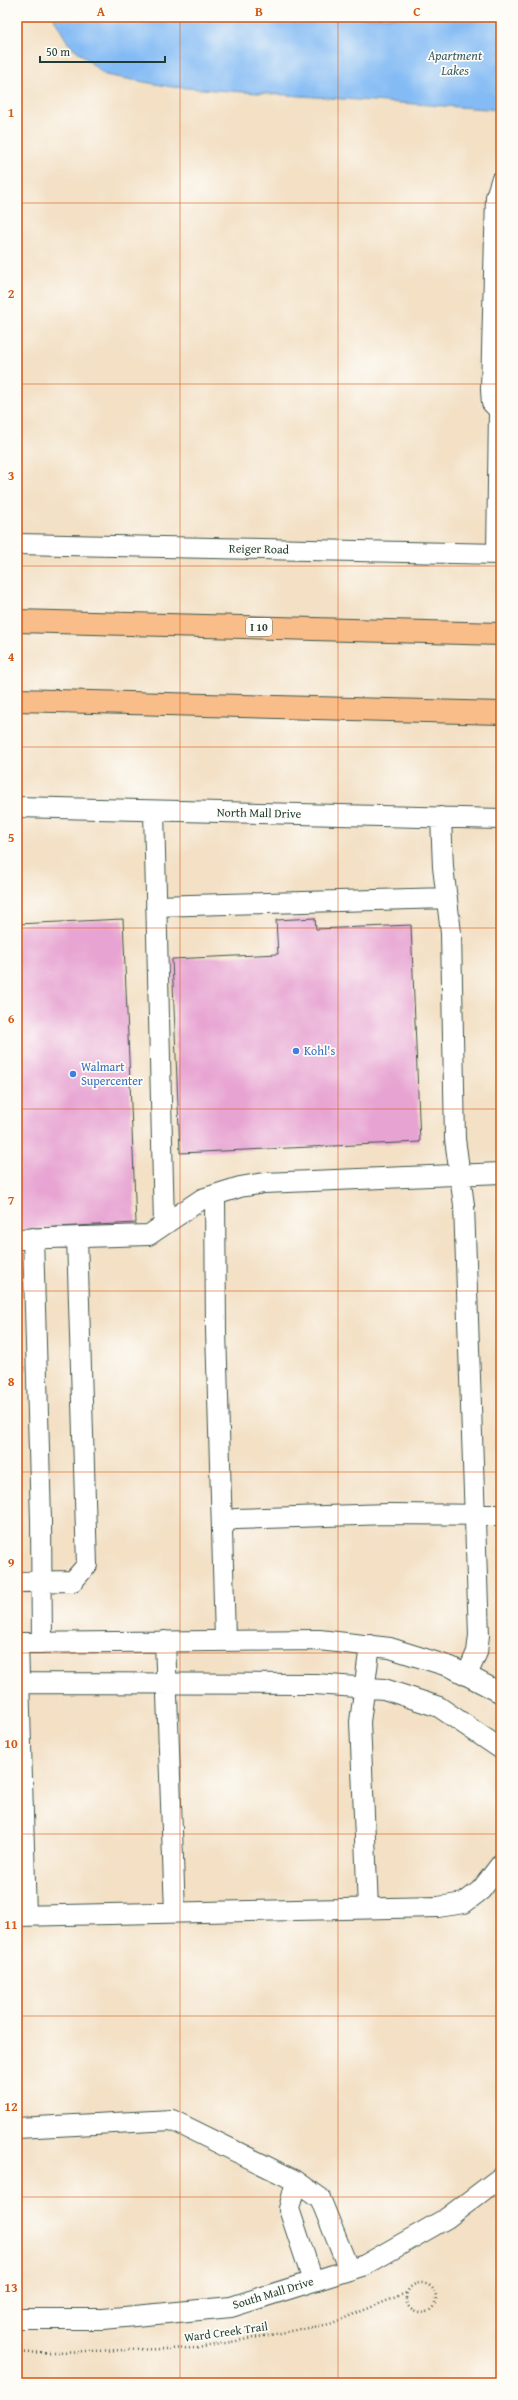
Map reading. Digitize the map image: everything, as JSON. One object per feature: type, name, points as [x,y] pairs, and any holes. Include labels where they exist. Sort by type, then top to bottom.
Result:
[{"type":"highway","name":"I 10","points":[[17,621],[501,634]]},
{"type":"highway","points":[[17,700],[501,713]]},
{"type":"street","points":[[499,554],[500,411],[492,403],[491,390],[498,276],[496,197],[501,181]]},
{"type":"street","name":"Reiger Road","points":[[17,544],[499,554]]},
{"type":"street","name":"North Mall Drive","points":[[17,807],[501,818]]},
{"type":"street","points":[[154,811],[164,1224]]},
{"type":"street","points":[[442,817],[447,898],[451,933],[455,1139],[464,1205],[479,1635],[477,1652],[467,1675]]},
{"type":"street","points":[[156,906],[447,898]]},
{"type":"street","points":[[42,1643],[41,1582],[25,1239],[149,1235],[202,1199],[240,1187],[264,1184],[501,1173]]},
{"type":"street","points":[[215,1195],[216,1331],[224,1640]]},
{"type":"street","points":[[17,1582],[73,1581],[86,1565],[77,1237]]},
{"type":"street","points":[[222,1530],[227,1521],[236,1519],[474,1513],[501,1515]]},
{"type":"street","points":[[501,1693],[451,1667],[390,1648],[319,1640],[18,1643],[22,1916],[438,1906],[464,1903],[481,1890],[501,1864]]},
{"type":"street","points":[[165,1641],[175,1912]]},
{"type":"street","points":[[368,1908],[360,1722],[370,1646]]},
{"type":"street","points":[[18,1683],[315,1684],[384,1689],[439,1707],[501,1749]]},
{"type":"street","points":[[17,2128],[172,2120],[296,2181],[320,2198],[349,2270]]},
{"type":"street","name":"South Mall Drive","points":[[17,2319],[103,2319],[231,2307],[365,2264],[447,2218],[501,2177]]},
{"type":"street","points":[[296,2181],[289,2209],[312,2281]]},
{"type":"path","points":[[424,2282],[433,2288],[437,2298],[430,2310],[416,2312],[408,2306],[406,2293],[414,2284],[424,2282]]},
{"type":"path","name":"Ward Creek Trail","points":[[17,2353],[198,2348],[330,2324],[406,2293]]},
{"type":"water","name":"Apartment Lakes","points":[[53,17],[501,17],[501,110],[172,87],[105,75],[68,43]]},
{"type":"building","name":"Kohl's","points":[[315,918],[316,929],[411,925],[420,1142],[180,1153],[172,959],[278,954],[276,920]]},
{"type":"building","name":"Walmart Supercenter","points":[[123,919],[136,1223],[17,1229],[17,924]]},
{"type":"place","name":"Kohl's","points":[[296,1051]]},
{"type":"place","name":"Walmart Supercenter","points":[[73,1074]]}]
